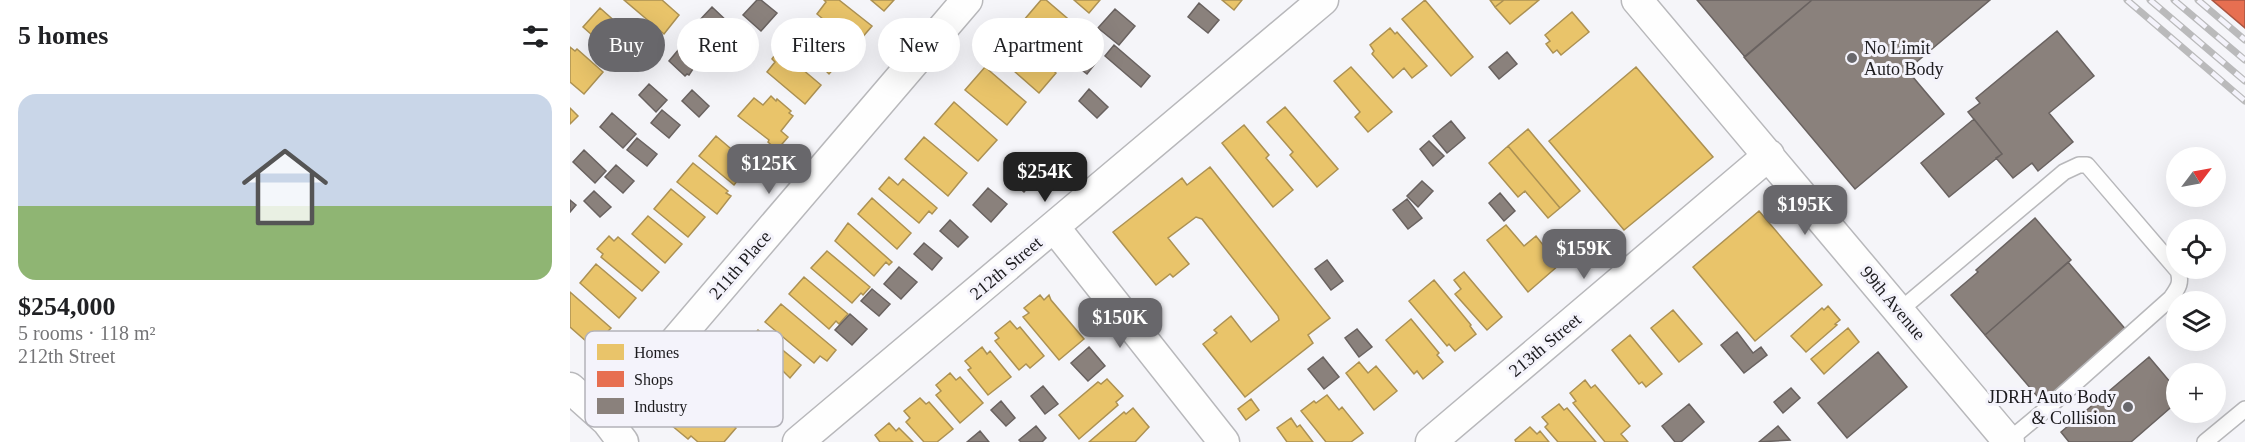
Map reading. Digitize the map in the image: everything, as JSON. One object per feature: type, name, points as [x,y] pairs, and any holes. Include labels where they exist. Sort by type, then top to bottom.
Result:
[{"type":"street","name":"211th Place","points":[[697,331],[967,0]]},
{"type":"street","name":"212th Street","points":[[798,442],[1323,0]]},
{"type":"street","name":"99th Avenue","points":[[1637,0],[2008,442]]},
{"type":"street","name":"213th Street","points":[[1431,442],[1768,155]]},
{"type":"street","points":[[1054,227],[1224,442]]},
{"type":"street","points":[[570,388],[585,402]]},
{"type":"lane","points":[[1899,311],[2064,172],[2079,165],[2087,165],[2178,271],[2181,280],[2171,298],[2008,442]]},
{"type":"lane","points":[[2205,442],[2245,409]]},
{"type":"building: Homes","points":[[624,0],[662,0],[679,15],[665,33],[665,18],[645,18]]},
{"type":"building: Homes","points":[[824,0],[839,0],[862,18],[822,18],[817,14],[826,2]]},
{"type":"building: Homes","points":[[871,0],[894,0],[884,11]]},
{"type":"building: Homes","points":[[1041,0],[1046,0],[1067,18],[1026,18]]},
{"type":"building: Homes","points":[[1074,0],[1100,0],[1089,13]]},
{"type":"building: Homes","points":[[1222,0],[1242,0],[1234,10]]},
{"type":"building: Homes","points":[[1425,0],[1473,57],[1451,76],[1402,19]]},
{"type":"building: Homes","points":[[1490,0],[1504,0],[1495,7]]},
{"type":"building: Homes","points":[[1504,0],[1539,0],[1510,24],[1495,7]]},
{"type":"building: Homes","points":[[600,8],[611,18],[591,18]]},
{"type":"building: Homes","points":[[1572,12],[1589,32],[1561,55],[1557,50],[1553,53],[1546,44],[1550,41],[1545,35]]},
{"type":"building: Homes","points":[[588,21],[588,31],[583,27]]},
{"type":"building: Homes","points":[[866,21],[872,26],[866,33]]},
{"type":"building: Homes","points":[[1390,28],[1395,34],[1397,32],[1427,66],[1412,78],[1404,68],[1393,78],[1372,54],[1374,51],[1370,45]]},
{"type":"building: Homes","points":[[570,47],[575,51],[577,49],[588,59],[588,72],[603,72],[584,94],[570,82]]},
{"type":"building: Homes","points":[[771,67],[771,72],[806,72],[821,85],[805,104],[767,72]]},
{"type":"building: Homes","points":[[1351,67],[1392,112],[1368,132],[1355,117],[1360,112],[1334,81]]},
{"type":"building: Homes","points":[[1636,67],[1713,157],[1624,230],[1549,141]]},
{"type":"building: Homes","points":[[981,72],[991,72],[1026,102],[1007,125],[965,90]]},
{"type":"building: Homes","points":[[1015,72],[1055,72],[1039,93]]},
{"type":"building: Homes","points":[[771,96],[791,111],[789,113],[793,116],[781,131],[788,137],[777,150],[768,142],[769,140],[738,116],[754,98],[763,105]]},
{"type":"building: Homes","points":[[954,102],[997,140],[978,161],[935,124]]},
{"type":"building: Homes","points":[[1285,107],[1338,169],[1317,187],[1290,155],[1293,152],[1267,122]]},
{"type":"building: Homes","points":[[570,108],[578,116],[570,124]]},
{"type":"building: Homes","points":[[1244,125],[1269,155],[1266,158],[1293,190],[1273,207],[1222,143]]},
{"type":"building: Homes","points":[[1528,129],[1580,191],[1560,208],[1508,146]]},
{"type":"building: Homes","points":[[716,136],[750,165],[734,185],[699,156]]},
{"type":"building: Homes","points":[[924,137],[967,173],[948,196],[905,159]]},
{"type":"building: Homes","points":[[1508,146],[1560,208],[1548,218],[1525,191],[1518,197],[1489,163]]},
{"type":"building: Homes","points":[[693,163],[728,191],[726,193],[731,196],[717,214],[677,182]]},
{"type":"building: Homes","points":[[1210,167],[1330,318],[1308,335],[1313,343],[1245,397],[1203,344],[1217,333],[1214,330],[1231,316],[1251,342],[1279,320],[1202,219],[1196,217],[1168,238],[1189,264],[1173,277],[1170,274],[1156,285],[1113,232],[1182,178],[1187,185]]},
{"type":"building: Homes","points":[[889,177],[898,185],[903,179],[937,208],[932,214],[929,211],[919,223],[879,189]]},
{"type":"building: Homes","points":[[671,189],[705,217],[688,237],[654,209]]},
{"type":"building: Homes","points":[[872,198],[911,233],[897,249],[858,214]]},
{"type":"building: Homes","points":[[1759,211],[1822,285],[1755,341],[1693,267]]},
{"type":"building: Homes","points":[[648,216],[682,244],[665,263],[632,234]]},
{"type":"building: Homes","points":[[848,223],[892,262],[889,265],[886,262],[874,276],[835,241]]},
{"type":"building: Homes","points":[[1506,225],[1524,246],[1536,236],[1559,265],[1528,292],[1487,240]]},
{"type":"building: Homes","points":[[609,236],[614,241],[618,237],[659,272],[642,291],[601,257],[603,254],[597,249]]},
{"type":"building: Homes","points":[[827,251],[870,287],[852,303],[811,268]]},
{"type":"building: Homes","points":[[596,264],[636,298],[619,318],[580,283]]},
{"type":"building: Homes","points":[[1464,272],[1502,317],[1487,330],[1455,294],[1461,289],[1454,280]]},
{"type":"building: Homes","points":[[804,277],[848,314],[839,324],[836,321],[829,329],[789,294]]},
{"type":"building: Homes","points":[[1434,280],[1476,334],[1455,351],[1449,344],[1447,346],[1409,301]]},
{"type":"building: Homes","points":[[570,292],[611,328],[608,331],[585,331],[585,340],[570,327]]},
{"type":"building: Homes","points":[[1040,295],[1044,300],[1049,295],[1084,339],[1059,360],[1023,317],[1029,313],[1024,308]]},
{"type":"building: Homes","points":[[781,304],[836,350],[827,361],[820,356],[814,363],[783,337],[783,331],[776,331],[765,322]]},
{"type":"building: Homes","points":[[1828,306],[1840,320],[1806,352],[1791,336],[1822,308],[1824,310]]},
{"type":"building: Homes","points":[[1673,310],[1702,344],[1679,362],[1651,328]]},
{"type":"building: Homes","points":[[1411,319],[1439,353],[1437,355],[1443,362],[1423,379],[1417,371],[1414,374],[1386,340]]},
{"type":"building: Homes","points":[[1010,321],[1017,329],[1020,327],[1044,356],[1030,368],[1026,364],[1019,370],[995,341],[999,338],[995,333]]},
{"type":"building: Homes","points":[[1848,328],[1859,342],[1824,374],[1811,359]]},
{"type":"building: Homes","points":[[1630,335],[1662,374],[1646,387],[1642,382],[1639,384],[1612,350]]},
{"type":"building: Homes","points":[[982,347],[987,354],[990,351],[1011,377],[988,395],[968,370],[971,368],[965,361]]},
{"type":"building: Homes","points":[[783,350],[801,365],[790,378],[783,371]]},
{"type":"building: Homes","points":[[1359,362],[1368,373],[1376,366],[1397,391],[1374,410],[1346,373]]},
{"type":"building: Homes","points":[[950,373],[956,380],[960,377],[983,403],[960,423],[936,395],[941,391],[936,385]]},
{"type":"building: Homes","points":[[1107,379],[1123,396],[1116,402],[1118,405],[1079,439],[1059,415],[1098,382],[1101,384]]},
{"type":"building: Homes","points":[[1585,380],[1591,388],[1595,385],[1630,426],[1621,434],[1628,442],[1605,442],[1573,403],[1576,401],[1570,393]]},
{"type":"building: Homes","points":[[1327,395],[1339,410],[1342,407],[1363,433],[1351,442],[1326,442],[1301,411]]},
{"type":"building: Homes","points":[[920,398],[926,404],[929,402],[953,429],[937,442],[924,442],[906,422],[910,418],[904,411]]},
{"type":"building: Homes","points":[[1251,399],[1259,410],[1246,420],[1238,409]]},
{"type":"building: Homes","points":[[1559,404],[1564,410],[1567,408],[1596,442],[1558,442],[1545,427],[1548,424],[1542,417]]},
{"type":"building: Homes","points":[[1133,408],[1149,427],[1135,442],[1089,442],[1124,412],[1126,414]]},
{"type":"building: Homes","points":[[1291,418],[1297,427],[1300,425],[1313,442],[1287,442],[1277,428]]},
{"type":"building: Homes","points":[[889,423],[896,431],[899,428],[913,442],[880,442],[875,435]]},
{"type":"building: Homes","points":[[673,427],[736,428],[724,442],[698,442],[691,436],[688,439]]},
{"type":"building: Homes","points":[[1530,427],[1537,434],[1540,431],[1549,442],[1516,442],[1515,440]]},
{"type":"building: Shops","points":[[2212,0],[2245,0],[2245,28]]},
{"type":"building: Industry","points":[[757,0],[761,0],[777,13],[761,31],[759,18],[746,18],[743,15]]},
{"type":"building: Industry","points":[[1697,0],[1812,0],[1745,57]]},
{"type":"building: Industry","points":[[1812,0],[1990,0],[1907,70],[1944,114],[1855,189],[1744,57]]},
{"type":"building: Industry","points":[[1199,3],[1219,20],[1208,33],[1188,17]]},
{"type":"building: Industry","points":[[712,7],[724,18],[702,18]]},
{"type":"building: Industry","points":[[1115,9],[1135,26],[1119,45],[1104,33],[1104,21]]},
{"type":"building: Industry","points":[[2057,31],[2094,76],[2049,113],[2073,142],[2038,171],[2032,163],[2013,178],[1996,158],[2002,154],[1968,112],[1980,103],[1976,98]]},
{"type":"building: Industry","points":[[1114,45],[1150,76],[1141,87],[1105,56]]},
{"type":"building: Industry","points":[[677,51],[677,68],[669,61]]},
{"type":"building: Industry","points":[[1507,52],[1517,64],[1499,79],[1489,67]]},
{"type":"building: Industry","points":[[681,72],[691,72],[689,75],[685,76]]},
{"type":"building: Industry","points":[[649,84],[667,100],[656,112],[639,95]]},
{"type":"building: Industry","points":[[1089,89],[1108,107],[1097,118],[1079,101]]},
{"type":"building: Industry","points":[[692,90],[709,106],[699,117],[682,101]]},
{"type":"building: Industry","points":[[662,110],[680,125],[669,138],[651,123]]},
{"type":"building: Industry","points":[[612,113],[636,134],[623,148],[600,127]]},
{"type":"building: Industry","points":[[1974,119],[2002,154],[1949,197],[1921,163]]},
{"type":"building: Industry","points":[[1451,121],[1465,138],[1447,153],[1433,136]]},
{"type":"building: Industry","points":[[637,138],[657,154],[647,166],[627,150]]},
{"type":"building: Industry","points":[[1429,141],[1444,156],[1433,166],[1420,149]]},
{"type":"building: Industry","points":[[584,150],[606,171],[595,183],[573,162]]},
{"type":"building: Industry","points":[[1021,158],[1040,174],[1024,192],[1006,176]]},
{"type":"building: Industry","points":[[616,165],[634,181],[623,193],[605,177]]},
{"type":"building: Industry","points":[[1422,181],[1433,191],[1418,207],[1407,196]]},
{"type":"building: Industry","points":[[988,188],[1007,204],[991,222],[973,205]]},
{"type":"building: Industry","points":[[594,191],[611,207],[600,217],[584,201]]},
{"type":"building: Industry","points":[[1500,193],[1515,211],[1504,221],[1489,203]]},
{"type":"building: Industry","points":[[1407,199],[1422,218],[1408,229],[1393,210]]},
{"type":"building: Industry","points":[[570,200],[576,205],[570,212]]},
{"type":"building: Industry","points":[[2035,218],[2071,260],[1985,335],[1951,295]]},
{"type":"building: Industry","points":[[950,220],[968,237],[958,247],[940,231]]},
{"type":"building: Industry","points":[[924,243],[942,258],[932,270],[914,254]]},
{"type":"building: Industry","points":[[1327,260],[1343,281],[1331,290],[1315,269]]},
{"type":"building: Industry","points":[[2068,262],[2127,331],[2043,403],[1985,335]]},
{"type":"building: Industry","points":[[899,267],[917,282],[901,299],[884,284]]},
{"type":"building: Industry","points":[[872,289],[890,304],[879,316],[861,301]]},
{"type":"building: Industry","points":[[850,314],[867,329],[852,345],[835,330]]},
{"type":"building: Industry","points":[[1357,329],[1372,347],[1359,357],[1345,338]]},
{"type":"building: Industry","points":[[1737,332],[1753,353],[1761,347],[1767,355],[1744,373],[1721,345]]},
{"type":"building: Industry","points":[[1089,347],[1105,366],[1088,381],[1071,363]]},
{"type":"building: Industry","points":[[1878,352],[1907,387],[1847,438],[1818,403]]},
{"type":"building: Industry","points":[[1323,357],[1339,377],[1324,389],[1308,369]]},
{"type":"building: Industry","points":[[2149,357],[2166,377],[2166,412],[2131,442],[2069,442],[2061,432]]},
{"type":"building: Industry","points":[[1043,386],[1058,404],[1045,414],[1031,396]]},
{"type":"building: Industry","points":[[1791,388],[1800,398],[1783,413],[1774,402]]},
{"type":"building: Industry","points":[[1001,401],[1015,418],[1006,426],[991,410]]},
{"type":"building: Industry","points":[[1689,404],[1704,422],[1681,442],[1675,442],[1662,426]]},
{"type":"building: Industry","points":[[1036,426],[1046,438],[1042,442],[1021,442],[1019,440]]},
{"type":"building: Industry","points":[[1778,426],[1790,440],[1759,442]]},
{"type":"building: Industry","points":[[980,431],[989,442],[967,442]]},
{"type":"railway","points":[[2127,0],[2245,101]]},
{"type":"railway","points":[[2150,0],[2245,81]]},
{"type":"railway","points":[[2174,0],[2245,60]]},
{"type":"railway","points":[[2198,0],[2245,40]]},
{"type":"place","name":"No Limit Auto Body","points":[[1852,58]]},
{"type":"place","name":"JDRH Auto Body & Collision","points":[[2128,407]]}]
